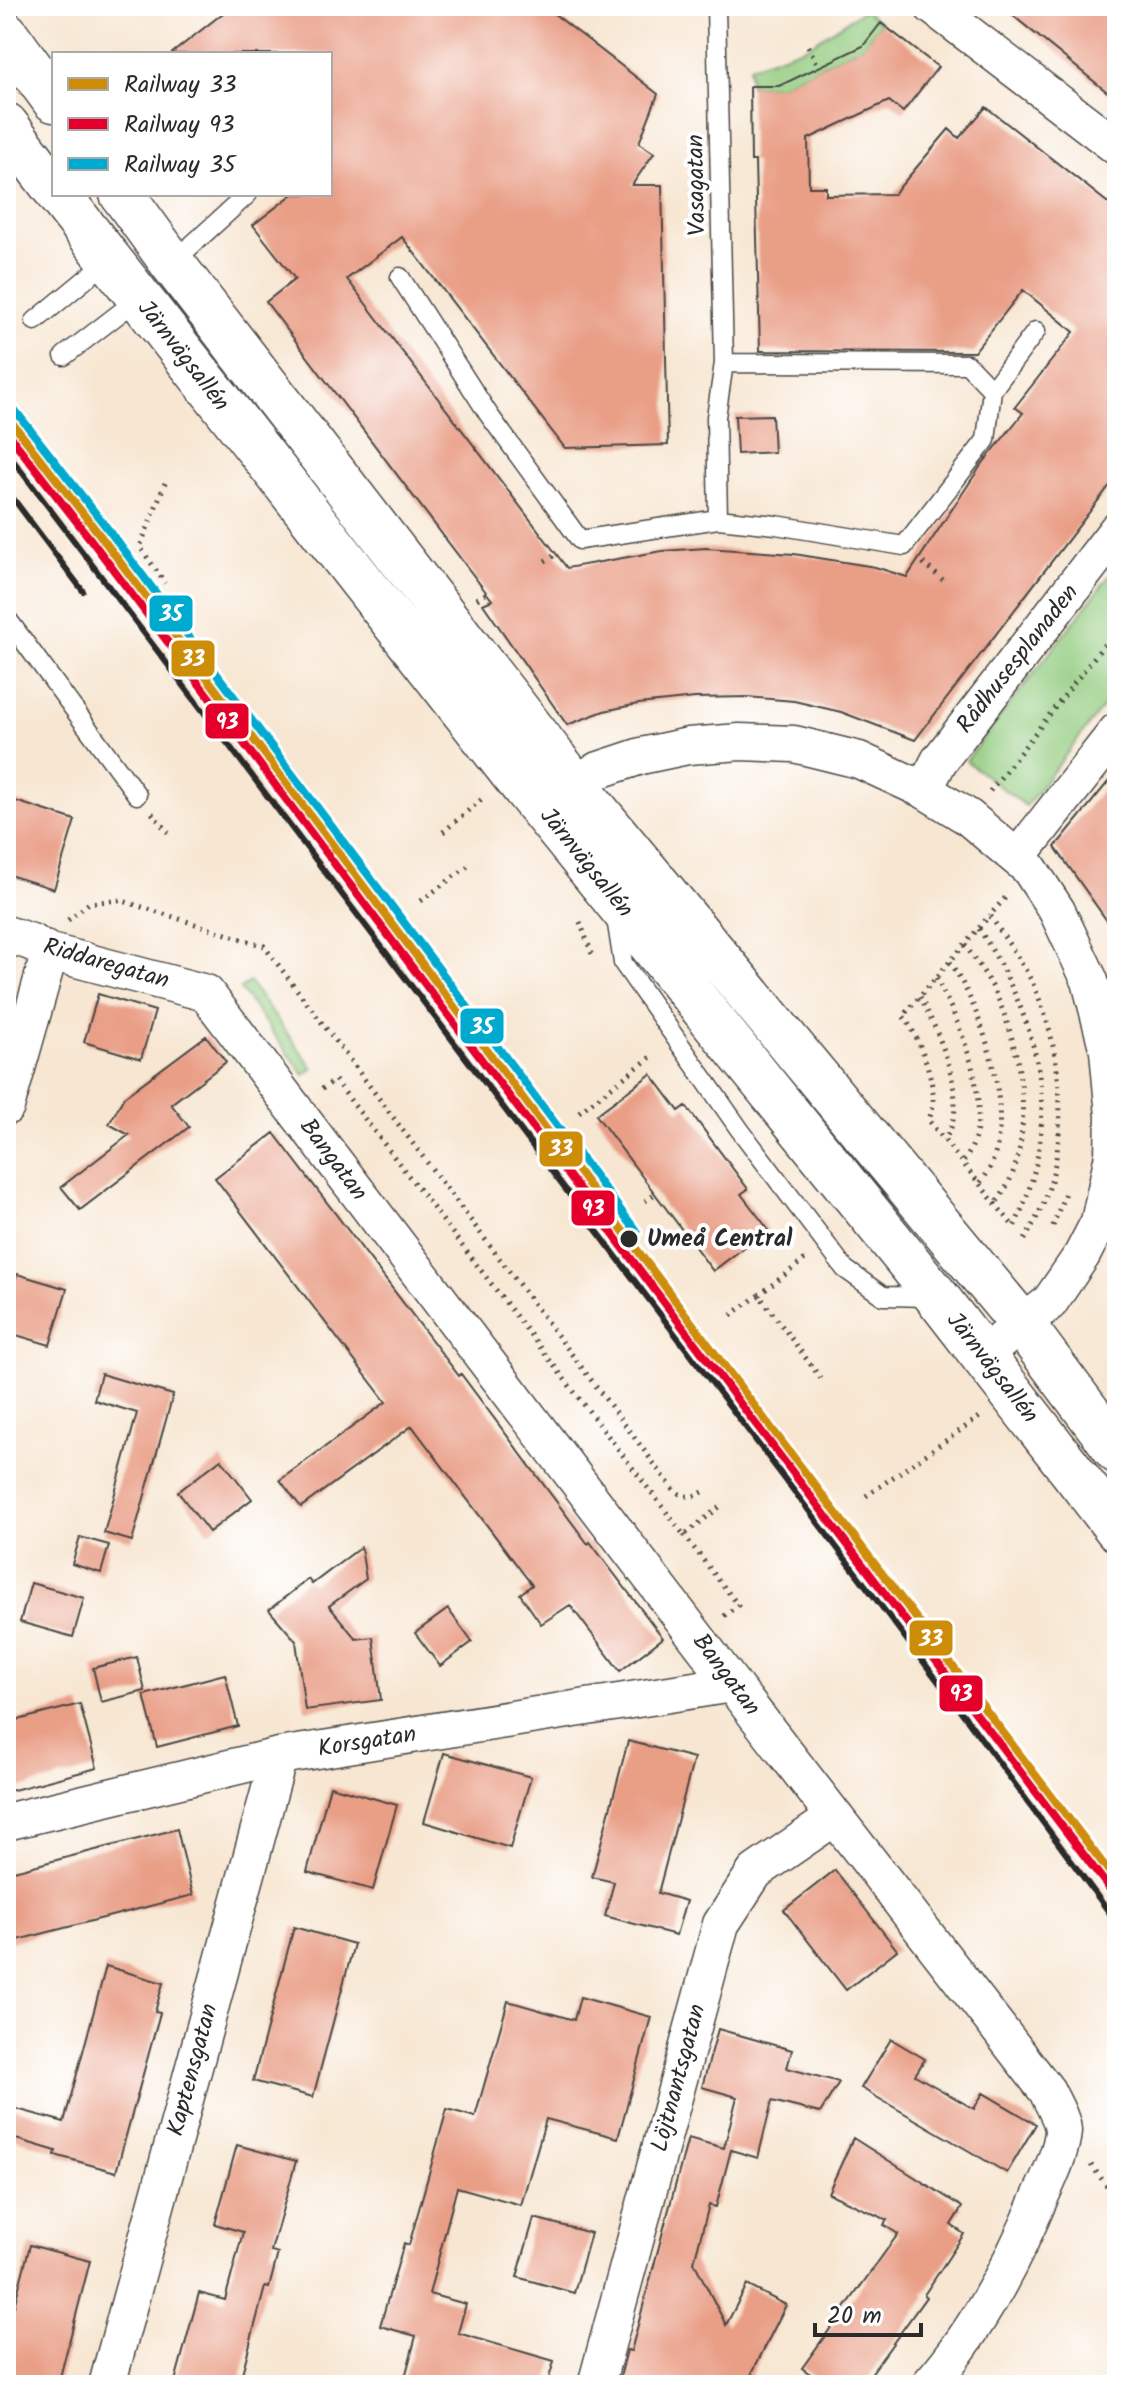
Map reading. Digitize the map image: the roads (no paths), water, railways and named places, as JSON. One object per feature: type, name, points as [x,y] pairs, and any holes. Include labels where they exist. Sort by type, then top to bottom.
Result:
[{"type":"main road","points":[[6,34],[52,97]]},
{"type":"main road","points":[[6,125],[52,185]]},
{"type":"main road","name":"Järnvägsallén","points":[[60,196],[138,299],[562,801],[1022,1324],[1117,1451]]},
{"type":"main road","name":"Järnvägsallén","points":[[123,196],[562,801],[596,906],[937,1297],[1117,1529]]},
{"type":"street","points":[[932,6],[1117,147]]},
{"type":"street","name":"Rådhusesplanaden","points":[[924,790],[939,761],[1117,530]]},
{"type":"street","points":[[1018,857],[1117,731]]},
{"type":"street","points":[[562,801],[596,771],[641,756],[688,746],[740,742],[794,744],[859,760],[924,790],[968,817],[1029,868],[1057,911],[1090,981],[1108,1051],[1114,1116],[1113,1155],[1099,1222],[1082,1255],[1049,1303],[983,1355]]},
{"type":"street","name":"Riddaregatan","points":[[6,934],[50,952],[206,993]]},
{"type":"street","points":[[6,1107],[50,952]]},
{"type":"street","name":"Bangatan","points":[[206,993],[732,1684],[1047,2091],[1063,2129],[1050,2174],[1001,2281],[977,2320],[929,2385]]},
{"type":"street","name":"Korsgatan","points":[[6,1822],[279,1756],[732,1684]]},
{"type":"street","name":"Kaptensgatan","points":[[107,2385],[279,1756]]},
{"type":"street","name":"Löjtnantsgatan","points":[[596,2385],[721,1924],[755,1872],[835,1817]]},
{"type":"lane","name":"Vasagatan","points":[[716,6],[724,363],[716,417],[718,519]]},
{"type":"lane","points":[[172,263],[246,196]]},
{"type":"lane","points":[[35,321],[109,260]]},
{"type":"lane","points":[[400,277],[489,415],[580,540],[718,519],[904,546],[986,440],[992,390],[1036,331]]},
{"type":"lane","points":[[64,356],[138,299]]},
{"type":"lane","points":[[724,363],[967,364],[992,390]]},
{"type":"lane","points":[[6,617],[137,795]]},
{"type":"lane","points":[[596,906],[623,963],[740,1130],[845,1269],[883,1296],[937,1297]]},
{"type":"railway","points":[[6,414],[13,424]]},
{"type":"railway","points":[[6,451],[969,1722],[1117,1923]]},
{"type":"railway","points":[[6,489],[83,591]]},
{"type":"rail line","name":"35","points":[[14,409],[637,1232]]},
{"type":"rail line","name":"33","points":[[6,415],[1117,1882]]},
{"type":"rail line","name":"93","points":[[6,431],[1109,1888]]},
{"type":"place","name":"Umeå Central","points":[[629,1239]]}]
